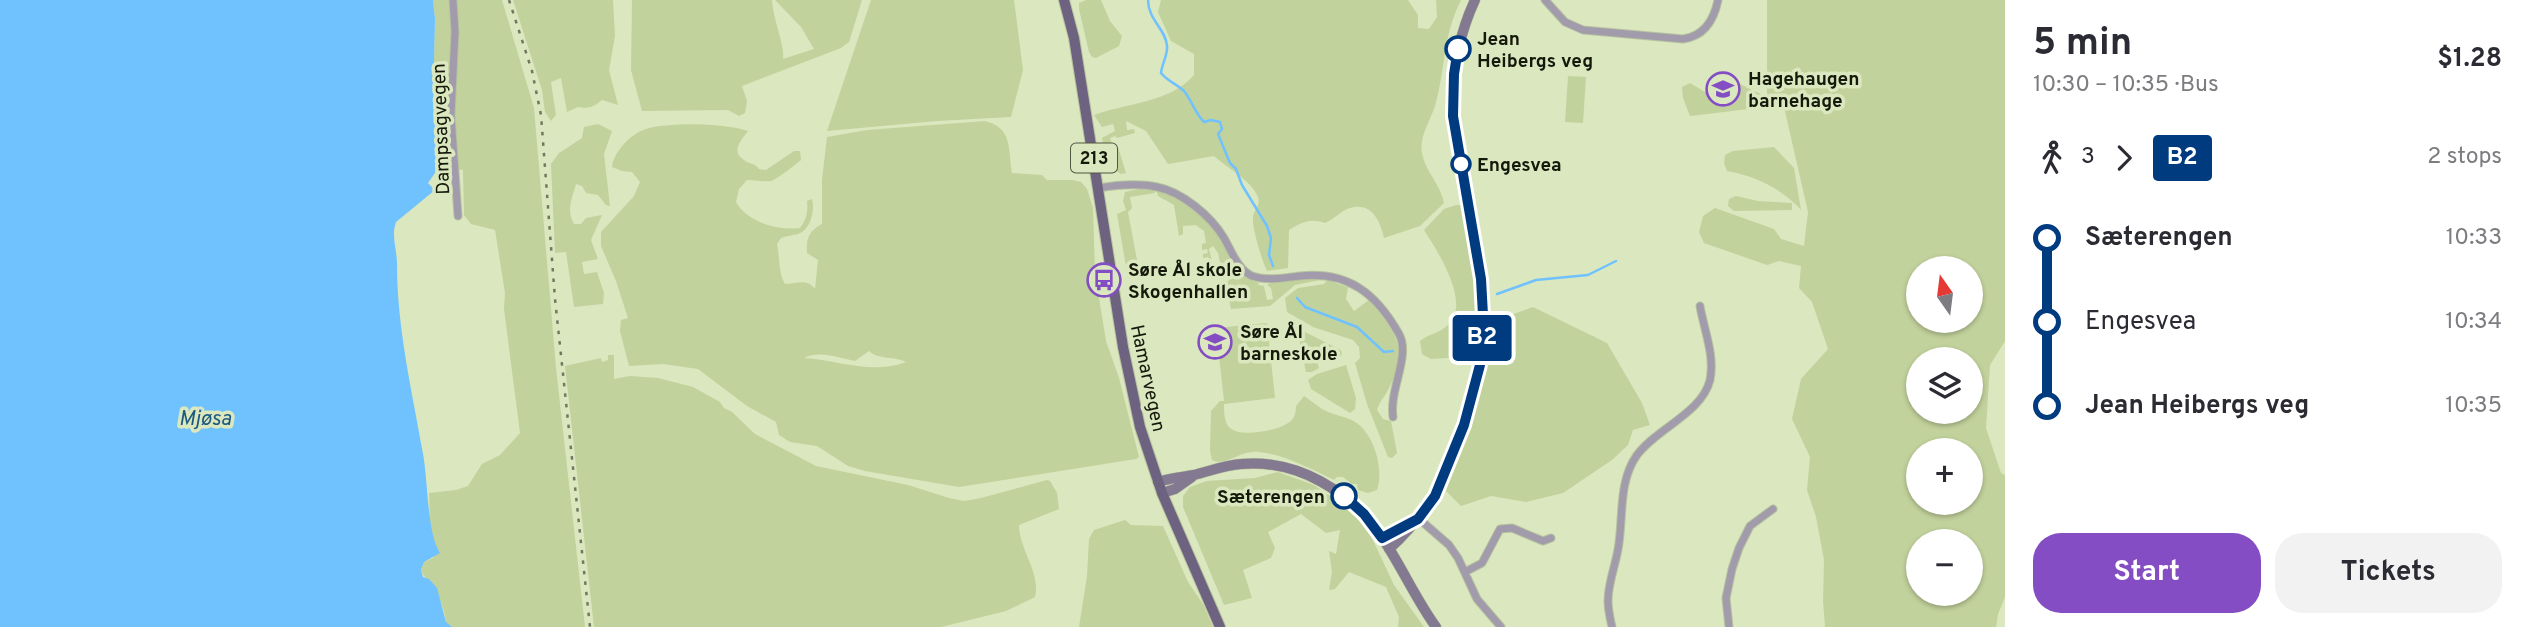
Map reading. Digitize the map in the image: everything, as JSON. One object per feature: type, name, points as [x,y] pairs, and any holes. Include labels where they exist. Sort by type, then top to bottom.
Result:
[{"type":"main road","name":"Hamarvegen","points":[[1064,0],[1074,37],[1133,397],[1148,455],[1160,488],[1220,627]]},
{"type":"street","name":"Dampsagvegen","points":[[453,0],[455,32],[451,115],[458,216]]},
{"type":"street","points":[[1389,549],[1418,519],[1435,496],[1453,455],[1473,396],[1480,365],[1483,315],[1481,279],[1454,128],[1453,93],[1458,49],[1475,0]]},
{"type":"street","points":[[1545,0],[1566,22],[1583,30],[1683,39],[1693,37],[1706,28],[1715,14],[1718,0]]},
{"type":"street","points":[[1098,188],[1147,185],[1166,189],[1177,195],[1214,224],[1241,267],[1250,275],[1262,278],[1324,275],[1366,290],[1396,329],[1402,343],[1402,360],[1392,394],[1393,417]]},
{"type":"street","points":[[1612,627],[1608,597],[1619,544],[1624,488],[1629,472],[1635,457],[1649,441],[1695,406],[1710,380],[1710,349],[1700,306]]},
{"type":"street","points":[[1160,488],[1223,467],[1251,463],[1264,463],[1293,470],[1328,485],[1364,514],[1382,538],[1436,627]]},
{"type":"street","points":[[1729,627],[1726,598],[1739,548],[1750,526],[1773,509]]},
{"type":"street","points":[[1382,538],[1418,519]]},
{"type":"street","points":[[1418,519],[1449,545],[1477,599],[1501,627]]},
{"type":"street","points":[[1465,572],[1482,563],[1500,529],[1511,528],[1543,541],[1551,538]]},
{"type":"green space","points":[[433,0],[502,0],[534,108],[556,368],[585,627],[452,627],[446,623],[437,593],[421,570],[424,562],[433,558],[438,550],[431,531],[429,493],[468,486],[482,464],[500,455],[520,433],[504,309],[505,293],[495,230],[471,224],[464,215],[463,170],[437,167],[433,104]]},
{"type":"green space","points":[[513,0],[613,0],[615,36],[609,70],[618,105],[602,100],[591,107],[578,107],[567,112],[561,78],[551,82],[556,115],[551,121],[545,112],[542,90]]},
{"type":"green space","points":[[632,0],[772,0],[783,59],[814,49],[801,27],[775,0],[862,0],[849,42],[841,48],[742,86],[747,101],[745,113],[739,116],[728,110],[642,111],[631,70]]},
{"type":"green space","points":[[871,0],[1014,0],[1023,70],[1011,117],[827,131]]},
{"type":"green space","points":[[1101,0],[1110,21],[1122,36],[1119,46],[1096,58],[1089,52],[1079,9],[1079,3]]},
{"type":"green space","points":[[1161,0],[1408,0],[1418,15],[1418,28],[1429,29],[1437,17],[1436,0],[1461,0],[1450,27],[1435,106],[1421,147],[1426,166],[1444,203],[1420,226],[1384,238],[1374,214],[1364,208],[1347,209],[1325,223],[1302,223],[1289,230],[1288,268],[1267,271],[1253,223],[1258,197],[1245,180],[1214,156],[1168,164],[1146,131],[1126,121],[1127,130],[1134,129],[1135,133],[1110,138],[1113,148],[1118,147],[1126,173],[1121,174],[1107,165],[1102,138],[1115,131],[1113,124],[1102,127],[1094,115],[1160,97],[1184,84],[1194,75],[1194,54],[1171,41],[1158,12]]},
{"type":"green space","points":[[1767,0],[2005,0],[2005,341],[1990,365],[1986,428],[2001,473],[2005,475],[2005,597],[1996,627],[1825,627],[1824,560],[1816,517],[1807,490],[1810,457],[1792,419],[1801,379],[1828,349],[1812,302],[1799,288],[1801,266],[1779,261],[1767,265],[1704,243],[1699,232],[1703,216],[1715,208],[1774,229],[1781,239],[1804,246],[1808,212],[1784,107],[1782,105],[1690,116],[1683,98],[1682,87],[1690,83],[1705,92],[1740,84],[1767,97]]},
{"type":"green space","points":[[1568,76],[1586,77],[1583,123],[1565,122]]},
{"type":"green space","points":[[985,121],[994,124],[1005,134],[1012,173],[1042,175],[1047,180],[1073,180],[1081,182],[1087,189],[1093,208],[1095,273],[1106,341],[1119,378],[1139,457],[959,487],[865,471],[848,466],[817,446],[790,442],[779,435],[776,422],[747,406],[698,369],[663,364],[629,366],[620,331],[621,320],[628,318],[601,246],[601,232],[634,196],[640,182],[632,172],[612,167],[619,150],[629,139],[640,131],[669,125],[738,128],[748,131],[739,145],[740,156],[759,169],[766,170],[794,151],[800,151],[801,160],[774,180],[747,180],[739,189],[736,202],[755,220],[791,229],[800,228],[806,215],[807,201],[812,199],[812,214],[806,228],[798,234],[781,238],[777,244],[780,270],[785,284],[805,283],[815,289],[818,260],[807,253],[807,243],[811,232],[822,224],[822,180],[827,137],[867,130]],"holes":[[[869,351],[906,362],[893,366],[868,367],[804,358],[823,355],[855,361]]]},
{"type":"green space","points":[[598,124],[612,131],[604,154],[610,206],[598,195],[586,193],[582,186],[576,184],[570,209],[574,224],[581,224],[586,218],[602,215],[591,240],[598,259],[582,262],[584,274],[597,272],[604,293],[603,304],[574,307],[566,252],[555,253],[551,164],[559,153],[582,138],[584,127]]},
{"type":"green space","points":[[1774,147],[1794,168],[1801,210],[1768,184],[1727,171],[1725,155],[1733,151]]},
{"type":"green space","points":[[1155,190],[1155,193],[1130,197],[1132,208],[1128,212],[1140,276],[1128,278],[1117,214],[1126,210],[1123,201],[1125,192]]},
{"type":"green space","points":[[1156,190],[1181,201],[1203,217],[1219,237],[1237,268],[1259,283],[1258,285],[1264,286],[1267,300],[1273,299],[1271,288],[1267,285],[1272,282],[1317,278],[1320,280],[1295,285],[1270,306],[1231,309],[1226,285],[1230,278],[1229,271],[1222,272],[1218,253],[1213,246],[1209,249],[1212,261],[1209,261],[1208,257],[1203,258],[1203,254],[1208,253],[1207,249],[1202,250],[1202,244],[1206,243],[1204,231],[1196,225],[1183,226],[1183,234],[1179,236],[1174,205],[1158,196]]},
{"type":"green space","points":[[1736,196],[1758,201],[1792,203],[1792,210],[1734,211],[1728,206],[1729,199]]},
{"type":"green space","points":[[1464,205],[1471,240],[1477,310],[1476,345],[1462,357],[1431,359],[1422,354],[1420,341],[1448,325],[1454,316],[1456,304],[1444,263],[1424,230],[1444,209]]},
{"type":"green space","points":[[1327,280],[1348,287],[1346,299],[1354,311],[1369,300],[1393,332],[1397,342],[1399,352],[1395,375],[1377,410],[1383,419],[1391,421],[1397,453],[1392,458],[1388,457],[1367,404],[1355,363],[1360,358],[1359,347],[1353,340],[1313,327],[1287,312],[1285,298],[1298,288],[1324,284]]},
{"type":"green space","points":[[1533,307],[1607,343],[1642,403],[1650,425],[1633,430],[1628,445],[1612,460],[1563,493],[1526,502],[1491,496],[1461,506],[1445,490],[1477,401],[1489,323]]},
{"type":"green space","points":[[1267,323],[1275,398],[1224,404],[1228,426],[1233,430],[1249,433],[1286,425],[1304,396],[1322,409],[1354,421],[1364,430],[1379,464],[1377,490],[1368,493],[1358,490],[1357,484],[1352,484],[1343,477],[1334,480],[1268,453],[1251,452],[1223,461],[1212,460],[1211,411],[1220,401],[1224,401],[1216,328]]},
{"type":"green space","points":[[1301,332],[1341,350],[1342,354],[1334,360],[1314,352],[1319,368],[1306,372],[1299,339]]},
{"type":"green space","points":[[608,355],[614,355],[614,379],[630,376],[658,378],[693,387],[720,402],[755,434],[816,466],[908,485],[964,501],[1050,481],[1057,493],[1059,509],[1019,525],[1022,543],[1035,579],[1035,597],[1006,611],[941,627],[594,627],[565,366],[601,358],[602,362],[608,360]]},
{"type":"green space","points":[[1346,365],[1356,398],[1355,409],[1350,413],[1311,389],[1308,380],[1317,374]]},
{"type":"green space","points":[[1278,472],[1314,485],[1349,509],[1370,534],[1394,585],[1424,627],[1398,627],[1399,617],[1386,587],[1349,572],[1335,589],[1329,590],[1332,572],[1329,551],[1336,554],[1340,530],[1326,533],[1301,514],[1268,532],[1275,548],[1271,558],[1243,570],[1252,598],[1224,605],[1183,507],[1183,496],[1190,487],[1207,481],[1255,478]]},
{"type":"green space","points":[[1125,520],[1131,525],[1163,526],[1188,582],[1203,604],[1213,627],[1079,627],[1087,576],[1089,539],[1094,530]]},
{"type":"water","name":"Mjøsa","points":[[0,0],[433,0],[433,104],[438,160],[435,173],[428,183],[435,190],[396,222],[394,237],[402,336],[423,454],[430,520],[440,553],[424,562],[421,570],[423,577],[429,579],[437,588],[446,622],[452,627],[0,627]]},
{"type":"waterway","points":[[1148,0],[1151,13],[1166,40],[1167,53],[1161,73],[1184,91],[1204,122],[1220,122],[1222,129],[1218,134],[1230,163],[1236,169],[1242,185],[1267,226],[1271,238],[1269,255],[1273,266]]},
{"type":"waterway","points":[[1497,294],[1536,280],[1588,275],[1616,261]]},
{"type":"waterway","points":[[1297,298],[1305,307],[1357,327],[1384,352],[1393,351]]},
{"type":"railway","points":[[509,0],[532,71],[541,115],[555,299],[590,627]]},
{"type":"bus line","name":"B2","points":[[1344,496],[1364,514],[1382,538],[1418,519],[1442,482],[1473,396],[1480,365],[1483,315],[1477,247],[1453,116],[1454,74],[1458,49]]},
{"type":"place","name":"Jean Heibergs veg","points":[[1458,49]]},
{"type":"place","name":"Hagehaugen barnehage","points":[[1723,89]]},
{"type":"place","name":"Engesvea","points":[[1461,164]]},
{"type":"place","name":"Søre Ål skole Skogenhallen","points":[[1104,280]]},
{"type":"place","name":"Søre Ål barneskole","points":[[1215,342]]},
{"type":"place","name":"Sæterengen","points":[[1344,496]]}]
